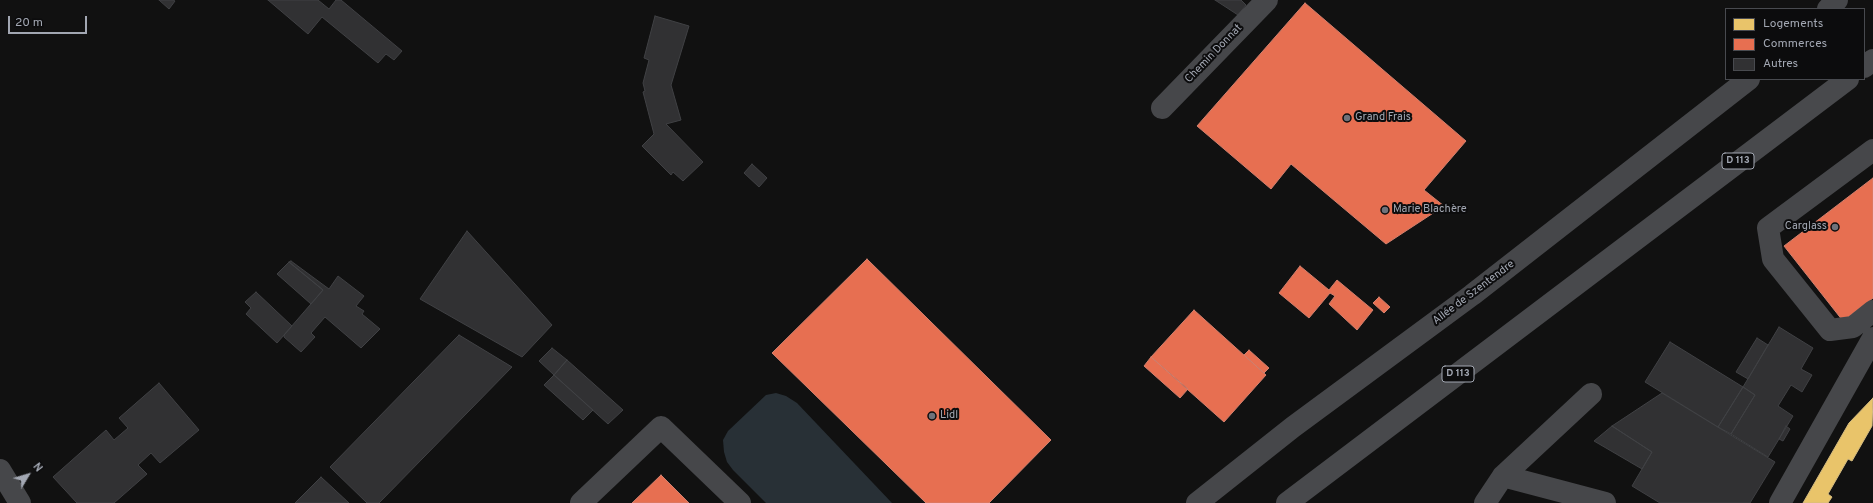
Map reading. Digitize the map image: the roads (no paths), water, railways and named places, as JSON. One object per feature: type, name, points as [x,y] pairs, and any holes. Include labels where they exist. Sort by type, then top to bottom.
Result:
[{"type":"main road","points":[[1865,66],[1873,60]]},
{"type":"main road","name":"D 113","points":[[1287,503],[1847,80]]},
{"type":"street","name":"Chemin Donnat","points":[[1162,108],[1267,0]]},
{"type":"street","points":[[1829,8],[1837,0]]},
{"type":"street","name":"Allée de Szentendre","points":[[1196,503],[1299,422],[1472,295],[1748,80]]},
{"type":"street","points":[[1873,150],[1768,228],[1773,259],[1830,330],[1853,327],[1873,311]]},
{"type":"street","points":[[1780,503],[1873,338]]},
{"type":"street","points":[[1485,503],[1503,476],[1591,394]]},
{"type":"street","points":[[582,503],[661,427],[740,503]]},
{"type":"street","points":[[0,470],[20,503]]},
{"type":"street","points":[[1503,476],[1605,503]]},
{"type":"place","name":"Grand Frais","points":[[1347,118]]},
{"type":"place","name":"Marie Blachère","points":[[1385,210]]},
{"type":"place","name":"Carglass","points":[[1835,227]]},
{"type":"place","name":"Lidl","points":[[932,416]]}]
